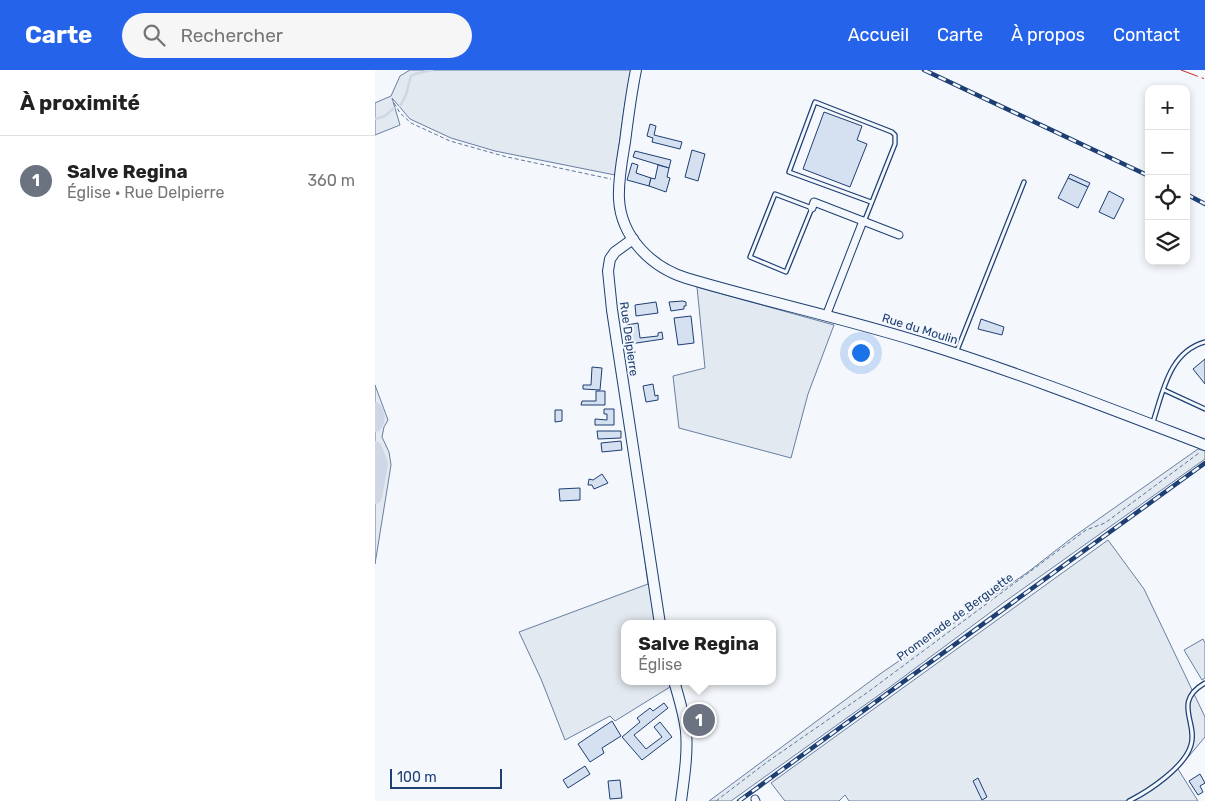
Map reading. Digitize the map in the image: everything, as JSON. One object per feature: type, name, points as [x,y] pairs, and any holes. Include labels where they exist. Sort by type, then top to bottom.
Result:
[{"type":"street","points":[[633,239],[621,212],[619,181],[634,71]]},
{"type":"street","points":[[812,208],[814,202],[899,235]]},
{"type":"street","points":[[826,316],[864,221]]},
{"type":"street","name":"Rue du Moulin","points":[[633,239],[653,262],[680,277],[956,353],[1151,425],[1202,449]]},
{"type":"street","name":"Rue Delpierre","points":[[633,239],[612,255],[609,267],[609,284],[659,620]]},
{"type":"street","points":[[675,685],[686,731],[686,755],[681,801]]},
{"type":"lane","points":[[864,221],[895,144],[895,134],[815,102],[789,172],[871,202]]},
{"type":"lane","points":[[956,353],[1023,182]]},
{"type":"lane","points":[[775,194],[812,208],[786,272],[750,257],[775,194]]},
{"type":"lane","points":[[1151,425],[1173,366],[1183,354],[1205,342]]},
{"type":"lane","points":[[1164,390],[1205,410]]},
{"type":"lane","points":[[1129,801],[1157,783],[1187,755],[1192,739],[1188,717],[1189,700],[1195,691],[1205,684]]},
{"type":"path","points":[[394,103],[400,113],[411,123],[450,141],[507,158],[619,181]]},
{"type":"path","name":"Promenade de Berguette","points":[[716,801],[761,766],[868,692],[909,660],[983,608],[1086,530],[1105,522],[1202,449]]},
{"type":"shaded area","points":[[410,70],[632,70],[625,103],[615,175],[495,151],[451,138],[410,119],[392,98],[400,125],[375,135],[375,103],[391,96],[400,76]]},
{"type":"shaded area","points":[[697,287],[834,325],[808,394],[791,458],[679,428],[673,376],[705,368]]},
{"type":"shaded area","points":[[375,385],[388,420],[382,437],[389,452],[391,465],[375,564]]},
{"type":"shaded area","points":[[1198,449],[1205,451],[1205,459],[1003,603],[890,687],[731,801],[709,801],[880,674],[1028,572],[1073,537]]},
{"type":"shaded area","points":[[637,503],[663,620],[621,620],[621,685],[682,685],[670,687],[615,721],[610,716],[565,740],[541,679],[519,632],[648,584]]},
{"type":"shaded area","points":[[1108,540],[1144,589],[1205,717],[1205,737],[1178,769],[1198,801],[849,801],[845,795],[839,801],[785,801],[771,783]]},
{"type":"shaded area","points":[[1203,639],[1205,643],[1205,678],[1202,680],[1184,650]]},
{"type":"building","points":[[824,112],[862,126],[857,140],[867,144],[850,187],[803,169]]},
{"type":"building","points":[[650,124],[656,126],[654,135],[682,142],[680,149],[652,142],[653,138],[647,136]]},
{"type":"building","points":[[692,150],[705,154],[698,181],[685,177]]},
{"type":"building","points":[[635,151],[671,160],[669,168],[633,157]]},
{"type":"building","points":[[632,163],[638,165],[636,173],[651,178],[649,186],[627,180]]},
{"type":"building","points":[[658,165],[669,168],[667,177],[670,178],[666,192],[649,186],[651,178],[655,179]]},
{"type":"building","points":[[1070,174],[1090,183],[1088,187],[1068,178]]},
{"type":"building","points":[[1068,178],[1088,187],[1078,208],[1058,198]]},
{"type":"building","points":[[1109,191],[1124,199],[1114,219],[1099,212]]},
{"type":"building","points":[[656,302],[658,313],[636,316],[635,305]]},
{"type":"building","points":[[669,302],[686,302],[684,309],[671,311]]},
{"type":"building","points":[[691,316],[694,343],[678,345],[674,318]]},
{"type":"building","points":[[981,319],[1004,327],[1002,335],[978,329]]},
{"type":"building","points":[[638,323],[640,338],[658,336],[658,333],[662,332],[663,339],[630,344],[627,325]]},
{"type":"building","points":[[1205,359],[1205,384],[1193,369]]},
{"type":"building","points":[[592,367],[602,368],[600,390],[583,389],[583,385],[591,385]]},
{"type":"building","points":[[653,384],[655,396],[658,395],[658,400],[646,402],[643,386]]},
{"type":"building","points":[[596,391],[605,391],[605,405],[581,405],[582,401],[596,401]]},
{"type":"building","points":[[604,409],[614,409],[614,425],[595,425],[595,419],[607,420],[607,414],[604,414]]},
{"type":"building","points":[[555,410],[562,410],[562,421],[555,422]]},
{"type":"building","points":[[597,431],[621,431],[621,438],[598,439]]},
{"type":"building","points":[[621,441],[622,450],[602,452],[601,443]]},
{"type":"building","points":[[602,474],[608,483],[594,489],[592,485],[588,485],[589,479],[593,480]]},
{"type":"building","points":[[580,488],[580,500],[560,501],[559,489]]},
{"type":"building","points":[[664,703],[668,708],[634,735],[646,749],[662,737],[654,727],[660,722],[672,737],[642,760],[622,737],[640,722],[637,718],[650,708],[653,711]]},
{"type":"building","points":[[612,721],[621,736],[602,748],[604,753],[590,762],[578,744]]},
{"type":"building","points":[[585,766],[590,774],[568,788],[563,780]]},
{"type":"building","points":[[1200,774],[1205,783],[1200,786],[1203,792],[1198,795],[1189,781]]},
{"type":"building","points":[[978,778],[987,797],[982,800],[973,781]]},
{"type":"building","points":[[620,780],[622,798],[610,799],[608,781]]},
{"type":"waterway","points":[[400,106],[406,95],[411,76],[432,70]]},
{"type":"waterway","points":[[375,119],[385,116],[394,108]]},
{"type":"waterway","points":[[375,409],[378,417],[375,425]]},
{"type":"waterway","points":[[375,448],[381,464],[375,497]]},
{"type":"railway","points":[[924,70],[1147,175]]},
{"type":"railway","points":[[1190,196],[1205,204]]},
{"type":"railway","points":[[739,801],[1205,463]]},
{"type":"power","points":[[1181,70],[1205,79]]},
{"type":"place","name":"Salve Regina","points":[[699,720]]}]
